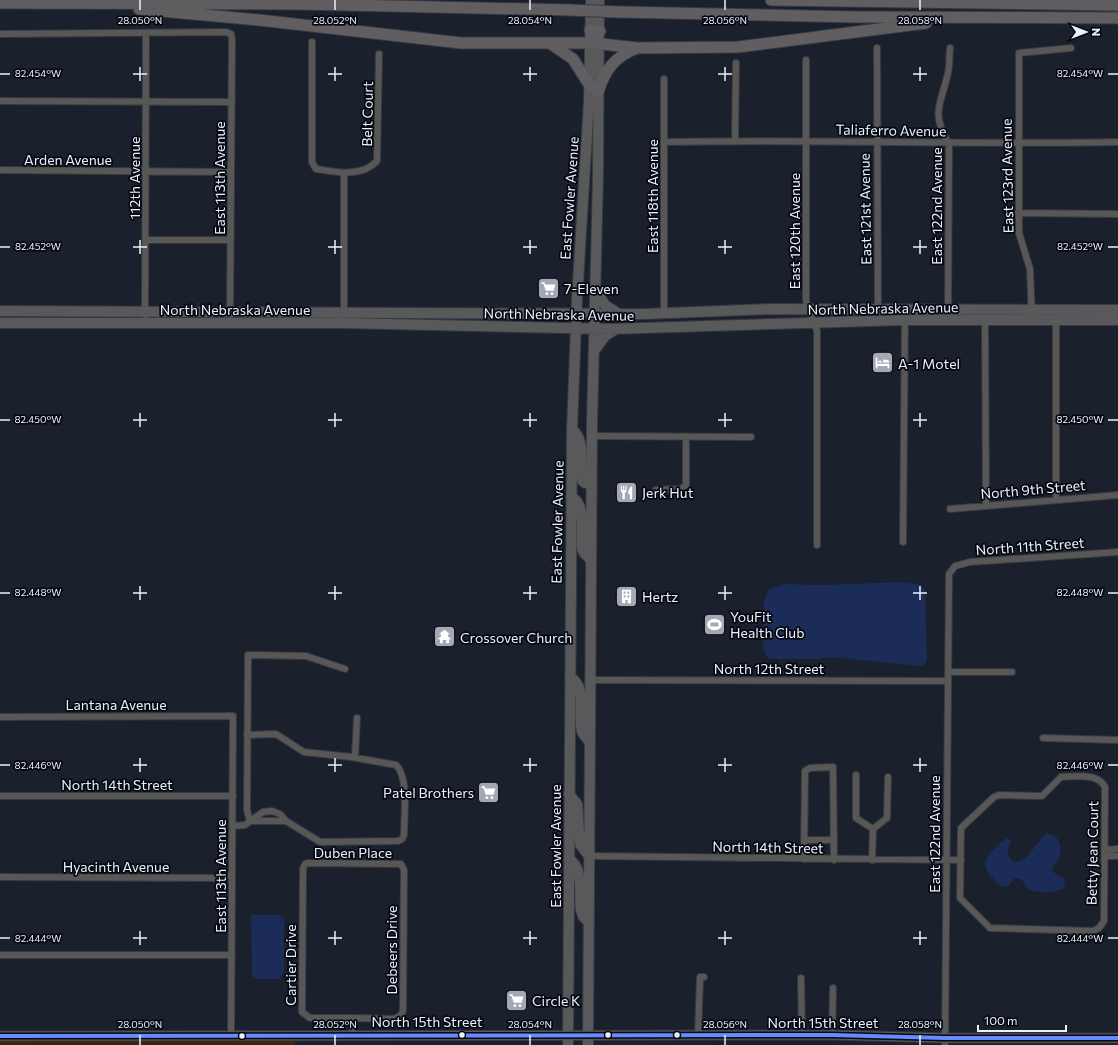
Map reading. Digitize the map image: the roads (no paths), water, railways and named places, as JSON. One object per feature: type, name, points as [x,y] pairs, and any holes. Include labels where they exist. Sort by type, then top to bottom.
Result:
[{"type":"highway","points":[[771,0],[1118,5]]},
{"type":"highway","points":[[944,0],[960,3]]},
{"type":"highway","points":[[0,3],[300,4],[954,18],[1118,18]]},
{"type":"highway","points":[[105,4],[159,12],[259,20],[461,43],[551,44],[595,38],[637,48],[704,49],[749,46],[898,27],[954,18]]},
{"type":"highway","points":[[551,44],[573,59],[594,89],[612,63],[623,54],[637,48]]},
{"type":"main road","name":"East Fowler Avenue","points":[[590,0],[595,38]]},
{"type":"main road","name":"East Fowler Avenue","points":[[588,1040],[591,484],[596,290],[594,89],[595,38],[599,0]]},
{"type":"main road","name":"East Fowler Avenue","points":[[568,1040],[572,429],[576,314],[594,89]]},
{"type":"main road","points":[[596,290],[605,305],[619,314]]},
{"type":"main road","name":"North Nebraska Avenue","points":[[0,311],[470,312],[619,314],[808,309],[904,309],[948,310],[1032,320],[1118,320]]},
{"type":"main road","name":"North Nebraska Avenue","points":[[0,323],[342,323],[421,326],[617,329],[948,320],[1032,310],[1118,310]]},
{"type":"main road","points":[[235,311],[235,323]]},
{"type":"main road","points":[[421,326],[444,319],[463,318],[470,312]]},
{"type":"main road","points":[[594,351],[605,336],[617,329]]},
{"type":"main road","points":[[572,429],[577,434],[580,441],[582,480],[585,483],[591,484]]},
{"type":"main road","points":[[571,497],[577,500],[581,507],[582,548],[584,553],[591,560]]},
{"type":"main road","points":[[570,677],[575,679],[579,686],[582,732],[589,741]]},
{"type":"main road","points":[[569,794],[577,804],[580,844],[589,856]]},
{"type":"main road","points":[[569,859],[574,863],[579,871],[581,910],[583,916],[589,923]]},
{"type":"street","name":"East 113th Avenue","points":[[146,34],[226,32],[231,34],[231,240],[235,311]]},
{"type":"street","points":[[0,34],[146,34]]},
{"type":"street","name":"112th Avenue","points":[[145,323],[146,34]]},
{"type":"street","points":[[312,42],[312,162],[316,169],[344,174],[345,312],[342,323]]},
{"type":"street","name":"East 121st Avenue","points":[[876,48],[879,321]]},
{"type":"street","name":"East 122nd Avenue","points":[[948,320],[949,144],[941,130],[937,114],[940,96],[948,72],[950,48]]},
{"type":"street","name":"East 123rd Avenue","points":[[1032,320],[1030,269],[1020,238],[1018,213],[1019,53],[1071,48]]},
{"type":"street","name":"Belt Court","points":[[344,174],[367,169],[377,161],[379,54]]},
{"type":"street","name":"East 120th Avenue","points":[[806,60],[806,301],[817,331],[817,545]]},
{"type":"street","points":[[735,140],[736,62]]},
{"type":"street","name":"East 118th Avenue","points":[[664,79],[664,313]]},
{"type":"street","points":[[0,101],[232,102]]},
{"type":"street","name":"Taliaferro Avenue","points":[[664,142],[735,140],[1018,144],[1118,142]]},
{"type":"street","name":"Arden Avenue","points":[[0,170],[231,172]]},
{"type":"street","points":[[1018,213],[1118,214]]},
{"type":"street","points":[[146,240],[231,240]]},
{"type":"street","points":[[903,542],[904,309]]},
{"type":"street","points":[[1056,310],[1056,499]]},
{"type":"street","points":[[985,315],[986,505]]},
{"type":"street","points":[[592,436],[751,437]]},
{"type":"street","points":[[656,490],[681,489],[686,485],[686,437]]},
{"type":"street","name":"North 9th Street","points":[[950,509],[1118,495]]},
{"type":"street","name":"North 11th Street","points":[[949,574],[955,566],[970,562],[1118,552]]},
{"type":"street","name":"East 122nd Avenue","points":[[945,1042],[949,574]]},
{"type":"street","points":[[250,821],[247,810],[248,655],[306,656],[345,669]]},
{"type":"street","points":[[948,672],[1012,672]]},
{"type":"street","name":"North 12th Street","points":[[590,680],[948,682]]},
{"type":"street","name":"East 113th Avenue","points":[[231,1036],[233,716]]},
{"type":"street","name":"Lantana Avenue","points":[[0,717],[233,716]]},
{"type":"street","points":[[355,757],[357,718]]},
{"type":"street","points":[[232,826],[242,826],[261,813],[269,811],[280,814],[286,821],[320,842],[398,841],[402,839],[404,835],[404,799],[400,770],[394,764],[355,757],[302,752],[276,734],[248,735]]},
{"type":"street","points":[[1043,738],[1118,740]]},
{"type":"street","points":[[804,859],[805,771],[810,768],[833,767],[834,860]]},
{"type":"street","points":[[856,775],[856,818],[873,829]]},
{"type":"street","points":[[872,860],[873,829],[887,818],[888,777]]},
{"type":"street","name":"Betty Jean Court","points":[[1095,777],[1101,780],[1105,787],[1105,853],[1104,921],[1099,928],[1093,931],[990,928],[960,898],[961,828],[994,797],[999,795],[1042,796],[1061,778],[1095,777]]},
{"type":"street","name":"North 14th Street","points":[[0,796],[233,796]]},
{"type":"street","points":[[250,821],[286,821]]},
{"type":"street","points":[[805,840],[834,840]]},
{"type":"street","points":[[1105,853],[1118,849]]},
{"type":"street","points":[[1105,853],[1118,856]]},
{"type":"street","name":"North 14th Street","points":[[589,856],[834,860],[946,860]]},
{"type":"street","points":[[946,860],[961,860]]},
{"type":"street","name":"Duben Place","points":[[304,866],[316,863],[398,864],[402,866]]},
{"type":"street","name":"Cartier Drive","points":[[304,866],[302,871],[302,1012],[310,1018],[352,1018]]},
{"type":"street","name":"Debeers Drive","points":[[352,1018],[394,1019],[402,1014],[404,878],[402,866]]},
{"type":"street","name":"Hyacinth Avenue","points":[[0,878],[222,878],[232,875]]},
{"type":"street","points":[[0,955],[232,955]]},
{"type":"street","points":[[698,1036],[700,977],[704,977]]},
{"type":"street","points":[[801,978],[802,1036]]},
{"type":"street","points":[[832,1035],[833,988]]},
{"type":"street","points":[[352,1018],[352,1035]]},
{"type":"street","name":"North 15th Street","points":[[0,1036],[352,1035],[588,1040],[698,1036],[832,1035],[945,1042],[1118,1038]]},
{"type":"water","points":[[904,582],[921,585],[925,590],[927,660],[924,665],[918,666],[832,657],[817,659],[777,659],[768,658],[763,649],[764,603],[768,590],[784,584],[821,585]]},
{"type":"water","points":[[1046,834],[1055,836],[1060,842],[1060,856],[1052,868],[1053,872],[1064,879],[1065,885],[1060,890],[1051,892],[1032,891],[1018,878],[1015,878],[1008,886],[1004,887],[997,883],[987,871],[985,866],[988,856],[1007,838],[1011,840],[1008,849],[1009,857],[1014,861],[1019,862],[1029,854]]},
{"type":"water","points":[[252,915],[279,915],[284,919],[284,972],[280,979],[258,979],[252,976]]},
{"type":"place","name":"7-Eleven","points":[[549,288]]},
{"type":"place","name":"A-1 Motel","points":[[882,363]]},
{"type":"place","name":"Jerk Hut","points":[[626,492]]},
{"type":"place","name":"Hertz","points":[[627,596]]},
{"type":"place","name":"YouFit Health Club","points":[[715,624]]},
{"type":"place","name":"Crossover Church","points":[[445,637]]},
{"type":"place","name":"Patel Brothers","points":[[489,792]]},
{"type":"place","name":"Circle K","points":[[516,1000]]}]
